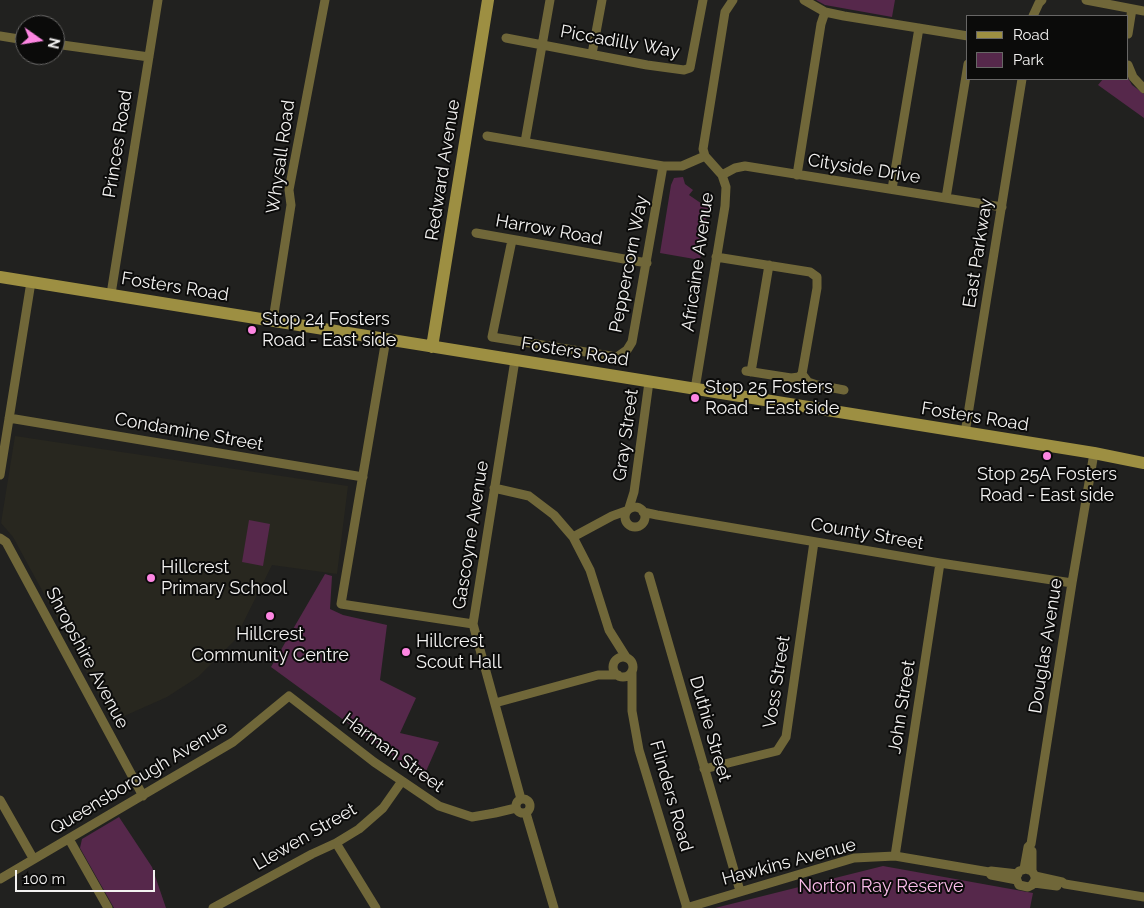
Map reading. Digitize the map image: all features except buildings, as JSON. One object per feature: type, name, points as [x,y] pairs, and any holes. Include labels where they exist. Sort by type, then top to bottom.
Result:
[{"type":"main road","name":"Redward Avenue","points":[[432,347],[488,0]]},
{"type":"main road","name":"Fosters Road","points":[[0,277],[1094,453],[1144,463]]},
{"type":"street","name":"Princes Road","points":[[111,294],[158,0]]},
{"type":"street","name":"Whysall Road","points":[[274,320],[291,205],[289,190],[325,0]]},
{"type":"street","points":[[525,142],[550,0]]},
{"type":"street","points":[[592,54],[602,0]]},
{"type":"street","name":"Piccadilly Way","points":[[506,38],[684,70],[690,68],[703,0]]},
{"type":"street","points":[[488,136],[663,166],[682,166],[705,156],[703,149],[725,12],[733,0]]},
{"type":"street","points":[[804,0],[825,12],[966,36]]},
{"type":"street","points":[[1033,15],[1042,0]]},
{"type":"street","points":[[1086,0],[1144,11]]},
{"type":"street","points":[[1129,28],[1132,9]]},
{"type":"street","points":[[797,174],[821,24],[825,12]]},
{"type":"street","points":[[892,190],[919,28]]},
{"type":"street","points":[[0,36],[15,38]]},
{"type":"street","points":[[65,45],[148,57]]},
{"type":"street","points":[[1129,67],[1133,77],[1144,89]]},
{"type":"street","points":[[946,198],[966,76]]},
{"type":"street","name":"East Parkway","points":[[965,433],[1022,80]]},
{"type":"street","name":"Africaine Avenue","points":[[695,389],[726,187],[722,175],[705,156]]},
{"type":"street","name":"Peppercorn Way","points":[[512,240],[492,337],[617,357],[627,350],[632,342],[663,166]]},
{"type":"street","name":"Cityside Drive","points":[[722,175],[745,166],[1002,207]]},
{"type":"street","name":"Harrow Road","points":[[476,233],[647,263]]},
{"type":"street","points":[[716,258],[769,265],[810,272],[817,277],[817,288],[802,374],[799,377],[791,378],[748,371],[769,265]]},
{"type":"street","points":[[0,475],[30,282]]},
{"type":"street","points":[[386,339],[341,604],[473,624]]},
{"type":"street","name":"Gascoyne Avenue","points":[[515,360],[473,624],[521,799]]},
{"type":"street","points":[[802,374],[808,382],[844,390]]},
{"type":"street","name":"Gray Street","points":[[627,523],[624,517],[634,492],[649,382]]},
{"type":"street","name":"Condamine Street","points":[[9,418],[363,477]]},
{"type":"street","name":"Douglas Avenue","points":[[1027,876],[1028,846],[1031,844],[1094,453]]},
{"type":"street","points":[[494,488],[529,496],[554,515],[573,537],[590,570],[612,637],[632,663],[632,671],[627,676],[598,675],[495,703]]},
{"type":"street","name":"Gray Street","points":[[634,492],[642,514]]},
{"type":"street","points":[[573,537],[612,516],[628,510],[642,514],[638,527],[632,527],[612,516]]},
{"type":"street","name":"County Street","points":[[642,514],[1072,583]]},
{"type":"street","name":"Shropshire Avenue","points":[[0,538],[6,542],[143,796]]},
{"type":"street","name":"Voss Street","points":[[704,769],[777,751],[786,737],[814,542]]},
{"type":"street","name":"John Street","points":[[895,856],[940,563]]},
{"type":"street","name":"Duthie Street","points":[[649,576],[740,891]]},
{"type":"street","points":[[612,637],[614,670],[620,676]]},
{"type":"street","points":[[598,675],[620,658],[626,657]]},
{"type":"street","name":"Flinders Road","points":[[632,671],[632,711],[639,750],[686,908]]},
{"type":"street","name":"Flinders Road","points":[[620,676],[631,692]]},
{"type":"street","name":"Queensborough Avenue","points":[[0,879],[234,742],[289,696]]},
{"type":"street","name":"Harman Street","points":[[289,696],[374,762],[439,806],[472,816],[516,808]]},
{"type":"street","name":"Llewen Street","points":[[213,908],[359,829],[383,808],[402,781]]},
{"type":"street","points":[[521,799],[526,799],[530,803],[530,808],[526,813],[521,813],[516,808],[517,802],[521,799]]},
{"type":"street","points":[[0,800],[33,858]]},
{"type":"street","points":[[526,813],[554,908]]},
{"type":"street","points":[[69,839],[108,908]]},
{"type":"street","points":[[336,843],[376,908]]},
{"type":"street","name":"Hawkins Avenue","points":[[686,908],[854,858],[895,856],[989,872],[991,875],[1027,876],[1144,897]]},
{"type":"shaded area","name":"Hillcrest Primary School","points":[[15,436],[348,486],[337,574],[272,565],[234,641],[198,677],[167,697],[113,721],[13,537],[1,523]]},
{"type":"green space","points":[[816,0],[895,0],[892,17],[825,5]]},
{"type":"green space","points":[[1102,80],[1129,80],[1132,85],[1144,94],[1144,118],[1098,85]]},
{"type":"green space","points":[[683,177],[685,184],[693,190],[689,195],[708,208],[700,260],[660,253],[671,185],[674,178]]},
{"type":"green space","points":[[249,520],[270,524],[263,566],[242,562]]},
{"type":"green space","points":[[325,574],[332,576],[330,609],[343,615],[387,625],[380,680],[416,698],[400,733],[439,742],[423,778],[271,667]]},
{"type":"green space","points":[[119,817],[152,867],[166,908],[114,908],[80,848],[82,839]]},
{"type":"green space","name":"Norton Ray Reserve","points":[[883,866],[1033,893],[1030,908],[715,908]]},
{"type":"place","name":"Stop 24 Fosters Road - East side","points":[[252,330]]},
{"type":"place","name":"Stop 25 Fosters Road - East side","points":[[695,398]]},
{"type":"place","name":"Stop 25A Fosters Road - East side","points":[[1047,456]]},
{"type":"place","name":"Hillcrest Primary School","points":[[151,578]]},
{"type":"place","name":"Hillcrest Community Centre","points":[[270,616]]},
{"type":"place","name":"Hillcrest Scout Hall","points":[[406,652]]}]
